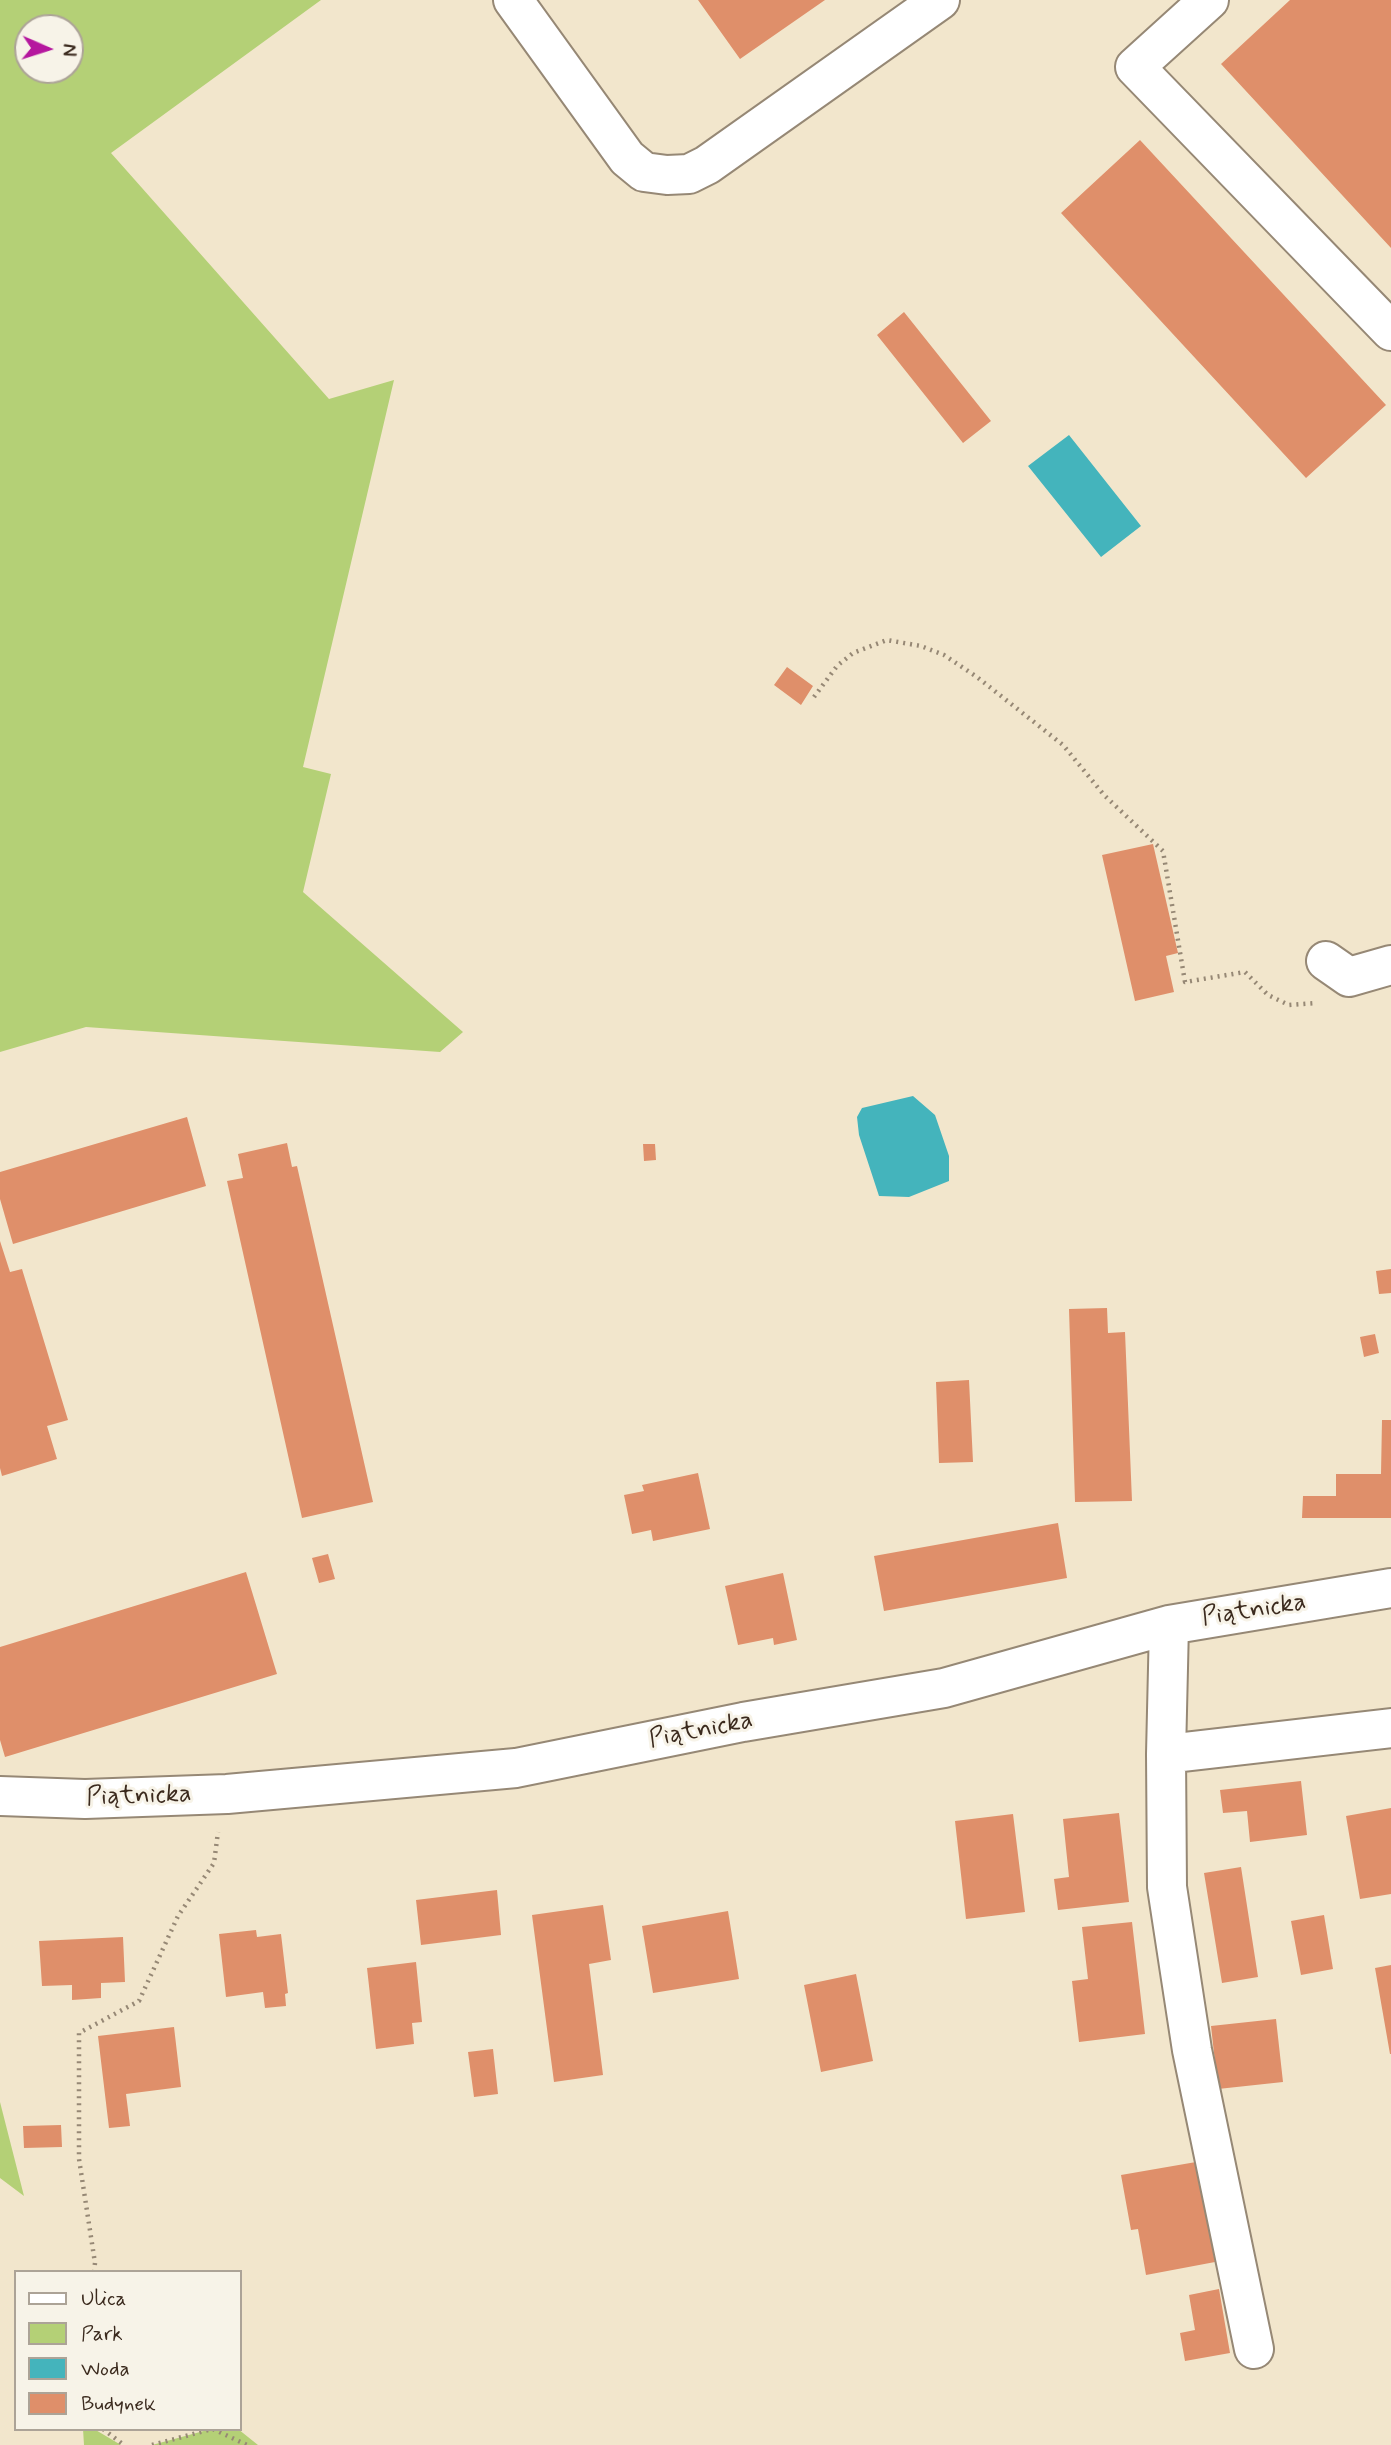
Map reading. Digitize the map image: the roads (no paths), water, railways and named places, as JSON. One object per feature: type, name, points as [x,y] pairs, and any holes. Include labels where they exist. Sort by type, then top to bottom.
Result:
[{"type":"street","points":[[513,0],[626,158],[644,172],[667,176],[689,174],[708,165],[940,0]]},
{"type":"street","points":[[1209,0],[1135,67],[1391,331]]},
{"type":"street","points":[[1326,961],[1349,977],[1391,965]]},
{"type":"street","name":"Piątnicka","points":[[0,1797],[85,1799],[227,1794],[516,1768],[743,1722],[944,1688],[1169,1625],[1391,1588]]},
{"type":"street","points":[[1169,1625],[1167,1887],[1192,2050],[1254,2349]]},
{"type":"street","points":[[1166,1754],[1391,1728]]},
{"type":"water","points":[[1069,435],[1141,526],[1101,557],[1028,466]]},
{"type":"water","points":[[913,1096],[935,1115],[949,1156],[949,1181],[909,1197],[879,1196],[859,1135],[857,1117],[862,1108]]}]
